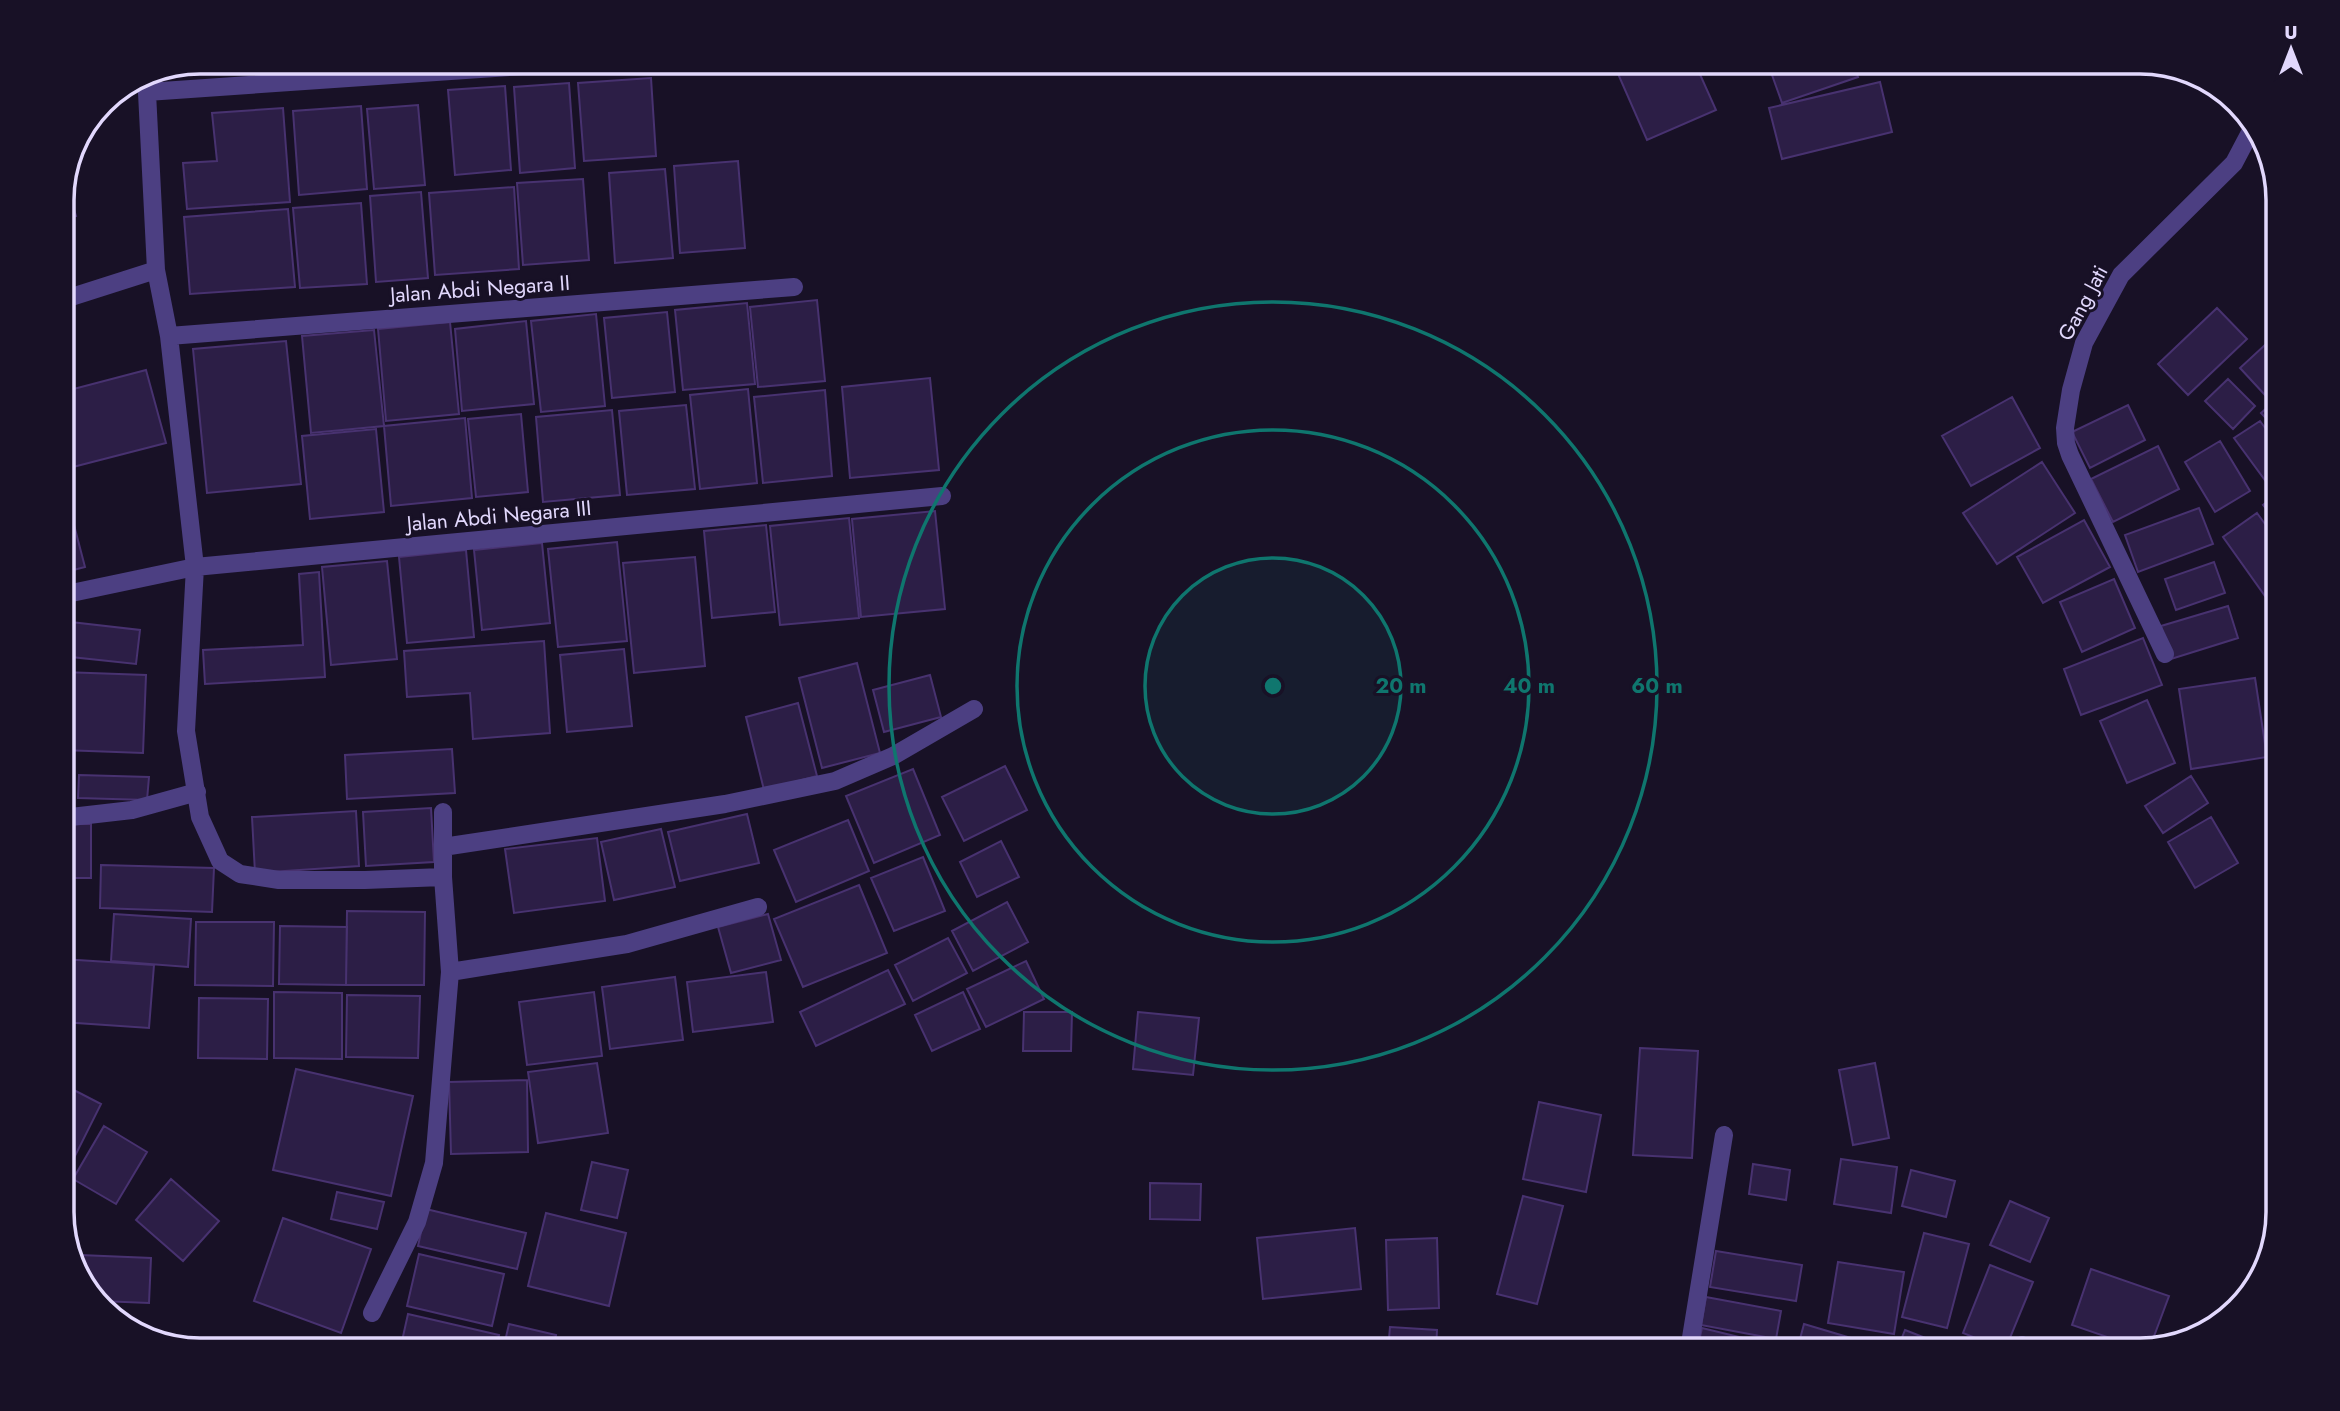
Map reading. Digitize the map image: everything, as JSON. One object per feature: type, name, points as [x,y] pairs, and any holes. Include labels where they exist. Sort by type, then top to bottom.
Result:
[{"type":"street","points":[[147,92],[408,74]]},
{"type":"street","points":[[147,86],[156,270],[169,336],[195,567],[186,731],[200,817],[220,861],[240,874],[279,880],[443,877]]},
{"type":"street","name":"Gang Jati","points":[[2165,654],[2070,455],[2065,428],[2071,390],[2084,343],[2121,275],[2234,163],[2249,135]]},
{"type":"street","points":[[74,296],[156,270]]},
{"type":"street","name":"Jalan Abdi Negara II","points":[[169,336],[794,287]]},
{"type":"street","name":"Jalan Abdi Negara III","points":[[74,592],[195,567],[942,496]]},
{"type":"street","points":[[443,847],[725,804],[835,781],[893,756],[974,709]]},
{"type":"street","points":[[74,817],[132,810],[197,792]]},
{"type":"street","points":[[372,1313],[417,1222],[434,1163],[450,972],[443,877],[443,813]]},
{"type":"street","points":[[450,972],[627,944],[758,907]]},
{"type":"street","points":[[1691,1338],[1724,1135]]},
{"type":"building","points":[[1618,74],[1700,74],[1716,110],[1647,140]]},
{"type":"building","points":[[1772,74],[1857,74],[1858,77],[1782,103]]},
{"type":"building","points":[[651,78],[656,156],[584,161],[578,83]]},
{"type":"building","points":[[1880,82],[1892,132],[1782,159],[1769,108]]},
{"type":"building","points":[[569,83],[575,168],[520,173],[514,87]]},
{"type":"building","points":[[505,86],[511,170],[455,175],[448,90]]},
{"type":"building","points":[[418,105],[425,185],[374,189],[367,109]]},
{"type":"building","points":[[361,106],[367,189],[299,195],[293,111]]},
{"type":"building","points":[[283,108],[290,202],[187,209],[183,163],[217,161],[212,113]]},
{"type":"building","points":[[738,161],[745,248],[680,253],[674,166]]},
{"type":"building","points":[[665,169],[673,258],[615,263],[609,173]]},
{"type":"building","points":[[583,179],[589,260],[523,265],[517,183]]},
{"type":"building","points":[[514,187],[519,269],[435,275],[429,193]]},
{"type":"building","points":[[421,192],[428,278],[376,282],[370,196]]},
{"type":"building","points":[[361,203],[367,284],[300,288],[293,208]]},
{"type":"building","points":[[288,209],[295,287],[190,294],[184,217]]},
{"type":"building","points":[[817,300],[825,381],[758,387],[750,307]]},
{"type":"building","points":[[747,303],[755,384],[683,390],[675,310]]},
{"type":"building","points":[[2217,308],[2247,339],[2188,395],[2158,364]]},
{"type":"building","points":[[667,312],[675,392],[612,398],[604,318]]},
{"type":"building","points":[[596,314],[605,406],[541,412],[531,321]]},
{"type":"building","points":[[526,321],[534,404],[462,411],[455,329]]},
{"type":"building","points":[[450,322],[459,414],[386,421],[378,329]]},
{"type":"building","points":[[374,330],[384,426],[311,433],[302,336]]},
{"type":"building","points":[[286,341],[301,484],[207,493],[193,349]]},
{"type":"building","points":[[2266,344],[2266,394],[2265,395],[2240,368]]},
{"type":"building","points":[[146,370],[166,443],[74,467],[74,389]]},
{"type":"building","points":[[930,378],[939,470],[850,478],[842,387]]},
{"type":"building","points":[[2228,379],[2255,406],[2233,429],[2205,401]]},
{"type":"building","points":[[748,389],[757,483],[700,489],[690,395]]},
{"type":"building","points":[[825,390],[832,476],[763,483],[754,397]]},
{"type":"building","points":[[2012,397],[2040,448],[1971,486],[1942,436]]},
{"type":"building","points":[[686,405],[695,489],[627,495],[619,411]]},
{"type":"building","points":[[2128,405],[2145,440],[2090,468],[2072,432]]},
{"type":"building","points":[[612,410],[620,495],[543,502],[536,417]]},
{"type":"building","points":[[521,414],[528,492],[476,497],[468,419]]},
{"type":"building","points":[[465,418],[472,498],[391,506],[384,426]]},
{"type":"building","points":[[2260,421],[2266,429],[2266,482],[2234,438]]},
{"type":"building","points":[[376,429],[384,512],[310,519],[302,436]]},
{"type":"building","points":[[2220,441],[2250,491],[2215,512],[2185,462]]},
{"type":"building","points":[[2158,446],[2179,489],[2113,522],[2091,479]]},
{"type":"building","points":[[2042,462],[2075,513],[1997,564],[1963,513]]},
{"type":"building","points":[[2199,508],[2213,544],[2138,572],[2125,535]]},
{"type":"building","points":[[935,511],[945,609],[861,617],[852,519]]},
{"type":"building","points":[[2257,513],[2266,525],[2266,595],[2265,596],[2223,537]]},
{"type":"building","points":[[849,518],[859,618],[780,625],[770,526]]},
{"type":"building","points":[[2084,520],[2110,567],[2043,603],[2017,557]]},
{"type":"building","points":[[74,525],[85,567],[74,570]]},
{"type":"building","points":[[766,525],[775,612],[712,618],[704,531]]},
{"type":"building","points":[[617,542],[627,641],[558,647],[548,549]]},
{"type":"building","points":[[542,543],[550,623],[482,630],[474,550]]},
{"type":"building","points":[[466,550],[474,637],[407,643],[399,557]]},
{"type":"building","points":[[695,557],[705,666],[634,673],[623,563]]},
{"type":"building","points":[[387,561],[397,659],[331,665],[322,567]]},
{"type":"building","points":[[2214,562],[2225,593],[2176,610],[2165,579]]},
{"type":"building","points":[[319,572],[325,677],[205,684],[203,650],[303,645],[299,574]]},
{"type":"building","points":[[2114,579],[2135,628],[2082,652],[2060,602]]},
{"type":"building","points":[[2228,606],[2238,638],[2171,659],[2161,626]]},
{"type":"building","points":[[74,622],[140,630],[136,664],[74,657]]},
{"type":"building","points":[[2143,638],[2162,685],[2081,715],[2064,669]]},
{"type":"building","points":[[544,641],[550,733],[473,739],[470,693],[407,697],[404,651]]},
{"type":"building","points":[[624,649],[632,726],[567,732],[560,655]]},
{"type":"building","points":[[857,663],[880,753],[822,768],[799,678]]},
{"type":"building","points":[[74,672],[146,675],[143,753],[74,750]]},
{"type":"building","points":[[930,675],[941,717],[884,732],[873,690]]},
{"type":"building","points":[[2255,678],[2266,757],[2191,769],[2179,689]]},
{"type":"building","points":[[2147,700],[2175,763],[2127,783],[2100,721]]},
{"type":"building","points":[[798,703],[817,776],[764,790],[746,717]]},
{"type":"building","points":[[452,749],[455,793],[347,799],[345,755]]},
{"type":"building","points":[[1005,766],[1027,810],[964,841],[942,797]]},
{"type":"building","points":[[913,769],[940,835],[874,863],[846,796]]},
{"type":"building","points":[[79,775],[149,777],[147,800],[78,798]]},
{"type":"building","points":[[2191,776],[2208,803],[2163,833],[2145,806]]},
{"type":"building","points":[[431,808],[434,862],[366,866],[363,812]]},
{"type":"building","points":[[356,811],[359,866],[255,873],[252,817]]},
{"type":"building","points":[[747,814],[759,863],[680,881],[668,832]]},
{"type":"building","points":[[2211,817],[2238,863],[2195,888],[2168,842]]},
{"type":"building","points":[[848,820],[869,871],[796,902],[774,850]]},
{"type":"building","points":[[74,824],[91,824],[91,878],[74,878]]},
{"type":"building","points":[[661,829],[675,887],[614,900],[601,842]]},
{"type":"building","points":[[597,838],[605,901],[514,913],[505,849]]},
{"type":"building","points":[[1001,841],[1019,877],[977,897],[960,862]]},
{"type":"building","points":[[923,857],[945,911],[894,931],[871,878]]},
{"type":"building","points":[[101,865],[214,868],[212,912],[100,908]]},
{"type":"building","points":[[859,885],[887,953],[803,987],[774,919]]},
{"type":"building","points":[[1007,902],[1028,942],[973,971],[952,931]]},
{"type":"building","points":[[347,911],[425,912],[424,985],[346,985]]},
{"type":"building","points":[[114,914],[191,919],[188,967],[111,961]]},
{"type":"building","points":[[768,914],[781,960],[731,973],[718,927]]},
{"type":"building","points":[[196,922],[274,922],[273,986],[195,985]]},
{"type":"building","points":[[280,926],[347,927],[346,985],[279,984]]},
{"type":"building","points":[[948,938],[967,973],[913,1001],[895,965]]},
{"type":"building","points":[[74,960],[154,965],[149,1028],[74,1023]]},
{"type":"building","points":[[1026,961],[1044,999],[986,1027],[967,989]]},
{"type":"building","points":[[888,970],[905,1004],[816,1046],[800,1012]]},
{"type":"building","points":[[766,972],[773,1022],[693,1032],[687,982]]},
{"type":"building","points":[[675,977],[683,1040],[610,1049],[602,987]]},
{"type":"building","points":[[274,992],[342,993],[342,1059],[274,1058]]},
{"type":"building","points":[[594,992],[602,1056],[527,1065],[519,1002]]},
{"type":"building","points":[[963,992],[980,1029],[932,1051],[915,1015]]},
{"type":"building","points":[[347,995],[420,996],[418,1058],[346,1057]]},
{"type":"building","points":[[199,998],[268,999],[267,1059],[198,1058]]},
{"type":"building","points":[[1024,1012],[1072,1012],[1071,1051],[1023,1051]]},
{"type":"building","points":[[1138,1012],[1199,1018],[1193,1075],[1133,1069]]},
{"type":"building","points":[[1640,1048],[1698,1051],[1692,1158],[1633,1155]]},
{"type":"building","points":[[597,1063],[608,1133],[538,1143],[528,1072]]},
{"type":"building","points":[[1875,1063],[1889,1138],[1853,1145],[1839,1070]]},
{"type":"building","points":[[296,1069],[413,1096],[391,1196],[273,1170]]},
{"type":"building","points":[[527,1080],[528,1152],[451,1154],[449,1082]]},
{"type":"building","points":[[74,1090],[101,1104],[74,1158]]},
{"type":"building","points":[[1539,1102],[1601,1115],[1586,1192],[1523,1179]]},
{"type":"building","points":[[104,1126],[147,1152],[116,1204],[74,1177]]},
{"type":"building","points":[[1841,1159],[1897,1167],[1891,1213],[1834,1204]]},
{"type":"building","points":[[592,1162],[628,1170],[617,1218],[581,1210]]},
{"type":"building","points":[[1753,1164],[1790,1170],[1786,1200],[1749,1194]]},
{"type":"building","points":[[1911,1170],[1955,1181],[1946,1217],[1902,1206]]},
{"type":"building","points":[[171,1179],[219,1221],[183,1261],[136,1220]]},
{"type":"building","points":[[1150,1183],[1201,1184],[1200,1220],[1150,1219]]},
{"type":"building","points":[[337,1192],[384,1202],[377,1229],[331,1219]]},
{"type":"building","points":[[1523,1196],[1563,1206],[1537,1304],[1497,1294]]},
{"type":"building","points":[[2010,1201],[2049,1218],[2030,1262],[1990,1245]]},
{"type":"building","points":[[426,1209],[526,1233],[517,1269],[418,1246]]},
{"type":"building","points":[[546,1213],[626,1233],[609,1306],[528,1286]]},
{"type":"building","points":[[283,1218],[371,1249],[341,1333],[254,1301]]},
{"type":"building","points":[[1355,1228],[1361,1289],[1263,1299],[1257,1238]]},
{"type":"building","points":[[1924,1233],[1969,1244],[1947,1328],[1902,1317]]},
{"type":"building","points":[[1437,1238],[1439,1308],[1388,1310],[1386,1240]]},
{"type":"building","points":[[1716,1251],[1802,1265],[1796,1301],[1710,1287]]},
{"type":"building","points":[[419,1254],[504,1274],[492,1326],[407,1306]]},
{"type":"building","points":[[81,1255],[151,1258],[149,1303],[113,1302],[95,1281]]},
{"type":"building","points":[[1838,1262],[1904,1272],[1894,1334],[1828,1323]]},
{"type":"building","points":[[1990,1265],[2033,1282],[2010,1338],[1975,1338],[1963,1333]]},
{"type":"building","points":[[2091,1269],[2169,1296],[2154,1336],[2110,1338],[2072,1325]]},
{"type":"building","points":[[1706,1297],[1781,1311],[1776,1338],[1701,1325]]},
{"type":"building","points":[[408,1314],[499,1335],[498,1338],[403,1338]]},
{"type":"building","points":[[509,1324],[556,1335],[555,1338],[506,1338]]},
{"type":"building","points":[[1804,1324],[1851,1338],[1800,1338]]},
{"type":"building","points":[[1390,1327],[1437,1330],[1437,1338],[1389,1338]]},
{"type":"building","points":[[1702,1328],[1743,1338],[1700,1338]]},
{"type":"building","points":[[1905,1330],[1925,1338],[1902,1338]]}]
